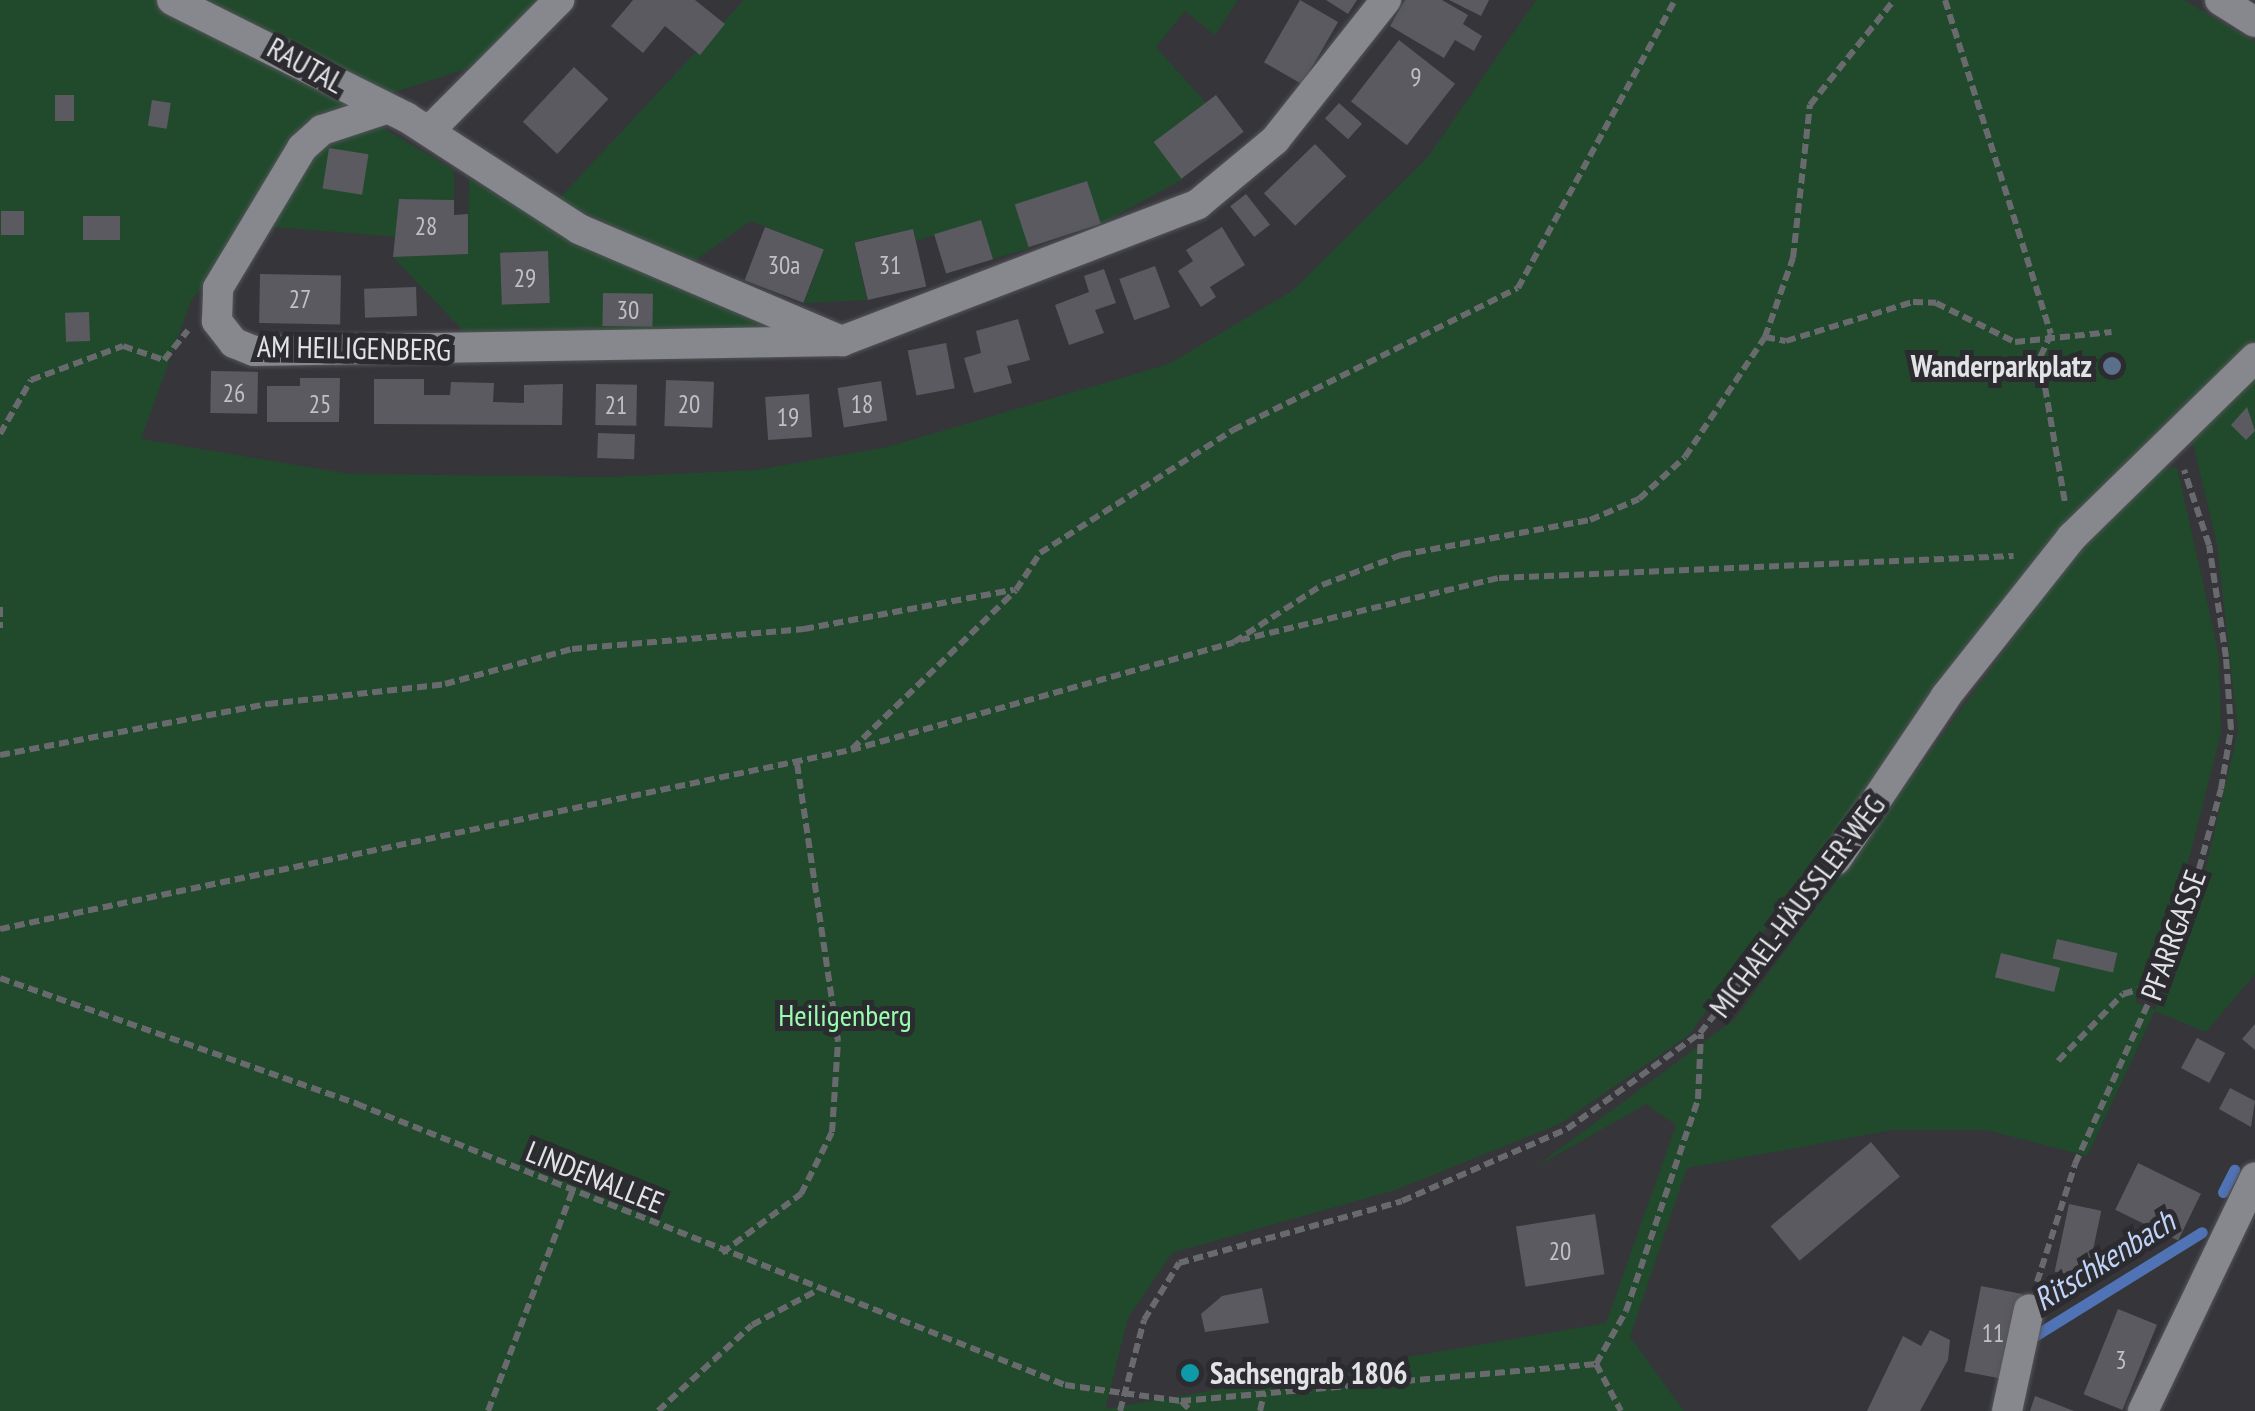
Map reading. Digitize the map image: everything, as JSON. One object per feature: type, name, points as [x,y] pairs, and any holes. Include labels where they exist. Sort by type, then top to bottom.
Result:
[{"type":"street","name":"RAUTAL","points":[[172,0],[383,110]]},
{"type":"street","points":[[429,130],[559,0]]},
{"type":"street","name":"AM HEILIGENBERG","points":[[214,298],[218,321],[254,350],[842,341],[1198,204],[1276,140],[1386,0]]},
{"type":"street","points":[[2220,0],[2255,22]]},
{"type":"street","points":[[214,298],[302,148],[322,130],[383,110],[429,130],[579,229],[842,341]]},
{"type":"street","name":"MICHAEL-HÄUSSLER-WEG","points":[[1836,860],[1946,696],[2066,546],[2176,446],[2255,358]]},
{"type":"street","points":[[2144,1411],[2255,1177]]},
{"type":"street","points":[[2007,1411],[2029,1310]]},
{"type":"path","points":[[851,750],[1016,590],[1040,553],[1149,480],[1518,288],[1675,0]]},
{"type":"path","points":[[1234,642],[1322,585],[1401,555],[1590,520],[1640,499],[1685,457],[1765,337],[1793,258],[1810,105],[1894,0]]},
{"type":"path","points":[[0,929],[851,750],[1234,642],[1517,576],[2066,546],[2040,358],[2052,334],[1945,0]]},
{"type":"path","points":[[0,434],[32,380],[123,346],[164,360],[214,298]]},
{"type":"path","points":[[1765,337],[1786,341],[1913,302],[1936,304],[2015,342],[2052,334],[2112,332]]},
{"type":"path","name":"PFARRGASSE","points":[[2029,1310],[2075,1164],[2183,928],[2231,729],[2209,545],[2176,446]]},
{"type":"path","points":[[0,755],[268,704],[445,684],[572,649],[804,630],[1016,590]]},
{"type":"path","points":[[0,607],[0,628]]},
{"type":"path","points":[[722,1253],[801,1194],[832,1132],[838,1041],[797,762]]},
{"type":"path","name":"MICHAEL-HÄUSSLER-WEG","points":[[1120,1411],[1144,1320],[1179,1262],[1402,1201],[1568,1130],[1700,1033],[1836,860]]},
{"type":"path","name":"LINDENALLEE","points":[[0,978],[572,1192],[815,1291],[1065,1385],[1124,1399],[1181,1401],[1596,1364]]},
{"type":"path","points":[[2058,1061],[2124,994],[2158,984]]},
{"type":"path","points":[[1621,1411],[1596,1364],[1626,1310],[1698,1099],[1700,1033]]},
{"type":"path","points":[[488,1411],[572,1192]]},
{"type":"path","points":[[658,1411],[752,1325],[815,1291]]},
{"type":"path","points":[[1260,1411],[1264,1394]]},
{"type":"path","points":[[1181,1401],[1191,1411]]},
{"type":"green space","name":"Heiligenberg","points":[[0,0],[539,0],[484,63],[337,111],[191,301],[141,439],[349,474],[611,477],[757,470],[887,447],[1169,364],[1292,291],[1428,157],[1536,0],[2184,0],[2255,42],[2255,341],[2175,432],[2033,561],[1689,1035],[1561,1123],[1395,1190],[1172,1253],[1128,1318],[1105,1409],[1606,1323],[1676,1125],[1646,1104],[1534,1168],[1735,1019],[2079,548],[2160,470],[2177,467],[2219,655],[2221,733],[2172,925],[2135,1002],[2155,1010],[2192,927],[2238,731],[2217,544],[2192,439],[2255,370],[2255,974],[2206,1032],[2155,1011],[2087,1156],[1986,1130],[1892,1130],[1687,1168],[1630,1337],[1684,1411],[0,1411]]},
{"type":"green space","points":[[744,0],[1238,0],[1215,35],[1185,11],[1156,47],[1206,103],[1155,143],[1183,179],[1101,224],[1086,181],[1016,205],[1030,248],[993,259],[980,221],[916,241],[913,229],[854,242],[867,300],[804,303],[824,250],[751,221],[691,263],[558,200]]},
{"type":"green space","points":[[378,125],[454,170],[454,200],[399,199],[398,237],[263,226],[315,149]]},
{"type":"green space","points":[[469,178],[543,223],[768,328],[470,338],[393,257],[468,254]],"holes":[[[548,251],[550,303],[502,305],[500,252]]]},
{"type":"building","points":[[633,0],[695,0],[725,24],[700,55],[665,26],[643,53],[611,26]]},
{"type":"building","points":[[1300,0],[1338,22],[1302,84],[1264,62]]},
{"type":"building","points":[[1326,0],[1357,0],[1348,14]]},
{"type":"building","points":[[1405,0],[1442,0],[1468,15],[1463,24],[1482,36],[1474,51],[1455,40],[1444,58],[1390,26]]},
{"type":"building","points":[[1449,0],[1489,0],[1481,16]]},
{"type":"building","points":[[1399,40],[1455,84],[1407,145],[1351,101]]},
{"type":"building","points":[[574,67],[608,99],[557,154],[523,122]]},
{"type":"building","points":[[55,95],[74,95],[74,121],[55,121]]},
{"type":"building","points":[[1216,95],[1244,132],[1181,179],[1154,142]]},
{"type":"building","points":[[152,100],[171,103],[167,129],[148,126]]},
{"type":"building","points":[[1339,103],[1362,124],[1348,139],[1325,119]]},
{"type":"building","points":[[1315,144],[1346,176],[1295,226],[1264,193]]},
{"type":"building","points":[[329,148],[369,154],[362,195],[323,188]]},
{"type":"building","points":[[1087,181],[1101,224],[1029,247],[1015,204]]},
{"type":"building","points":[[1246,194],[1270,225],[1254,237],[1230,206]]},
{"type":"building","points":[[399,199],[454,200],[454,215],[468,214],[468,254],[393,257]]},
{"type":"building","points":[[1,211],[24,211],[24,235],[1,235]]},
{"type":"building","points":[[83,216],[120,216],[120,240],[83,240]]},
{"type":"building","points":[[981,220],[993,259],[946,274],[934,234]]},
{"type":"building","points":[[765,227],[824,250],[803,303],[745,280]]},
{"type":"building","points":[[1222,227],[1245,265],[1210,287],[1216,297],[1201,307],[1178,271],[1193,261],[1186,250]]},
{"type":"building","points":[[913,229],[926,286],[868,300],[855,242]]},
{"type":"building","points":[[548,251],[550,303],[502,305],[500,253]]},
{"type":"building","points":[[1155,266],[1170,307],[1134,320],[1119,279]]},
{"type":"building","points":[[1104,269],[1116,303],[1095,310],[1104,333],[1069,345],[1055,305],[1089,292],[1084,276]]},
{"type":"building","points":[[260,274],[341,275],[340,324],[259,323]]},
{"type":"building","points":[[416,287],[417,316],[365,318],[364,289]]},
{"type":"building","points":[[603,293],[653,294],[652,327],[602,326]]},
{"type":"building","points":[[89,312],[90,341],[66,342],[65,313]]},
{"type":"building","points":[[1018,319],[1030,360],[1007,366],[1012,383],[974,393],[964,358],[981,353],[976,331]]},
{"type":"building","points":[[946,343],[955,388],[916,396],[908,350]]},
{"type":"building","points":[[211,371],[258,372],[257,414],[210,413]]},
{"type":"building","points":[[300,378],[340,378],[339,422],[267,422],[267,386],[300,386]]},
{"type":"building","points":[[374,379],[424,379],[424,395],[450,395],[451,382],[494,383],[493,402],[524,403],[524,385],[563,384],[562,425],[374,424]]},
{"type":"building","points":[[666,380],[714,382],[712,428],[664,426]]},
{"type":"building","points":[[881,381],[887,421],[844,427],[838,388]]},
{"type":"building","points":[[596,384],[637,385],[636,426],[595,425]]},
{"type":"building","points":[[809,394],[812,437],[768,440],[765,397]]},
{"type":"building","points":[[2247,407],[2255,431],[2246,440],[2231,425]]},
{"type":"building","points":[[598,433],[635,434],[634,459],[597,458]]},
{"type":"building","points":[[2057,939],[2117,953],[2113,972],[2053,958]]},
{"type":"building","points":[[2001,953],[2060,968],[2054,992],[1995,977]]},
{"type":"building","points":[[2255,1024],[2255,1050],[2242,1039]]},
{"type":"building","points":[[2197,1038],[2225,1053],[2209,1083],[2181,1068]]},
{"type":"building","points":[[2230,1088],[2255,1101],[2251,1127],[2219,1109]]},
{"type":"building","points":[[1871,1142],[1900,1176],[1800,1261],[1771,1226]]},
{"type":"building","points":[[2138,1163],[2201,1194],[2178,1240],[2115,1210]]},
{"type":"building","points":[[2069,1204],[2101,1211],[2087,1278],[2055,1271]]},
{"type":"building","points":[[1595,1214],[1605,1274],[1526,1287],[1516,1227]]},
{"type":"building","points":[[1981,1286],[2022,1294],[2006,1379],[1964,1371]]},
{"type":"building","points":[[1262,1288],[1269,1323],[1205,1332],[1201,1314],[1222,1296]]},
{"type":"building","points":[[2118,1309],[2157,1325],[2122,1410],[2084,1394]]},
{"type":"building","points":[[1930,1330],[1950,1340],[1948,1360],[1920,1411],[1867,1411],[1903,1336],[1921,1346]]},
{"type":"building","points":[[2035,1396],[2074,1411],[2030,1411]]},
{"type":"waterway","name":"Ritschkenbach","points":[[2223,1192],[2234,1170]]},
{"type":"waterway","name":"Ritschkenbach","points":[[2036,1335],[2202,1232]]},
{"type":"place","name":"Wanderparkplatz","points":[[2112,366]]},
{"type":"place","name":"Sachsengrab 1806","points":[[1190,1373]]}]
